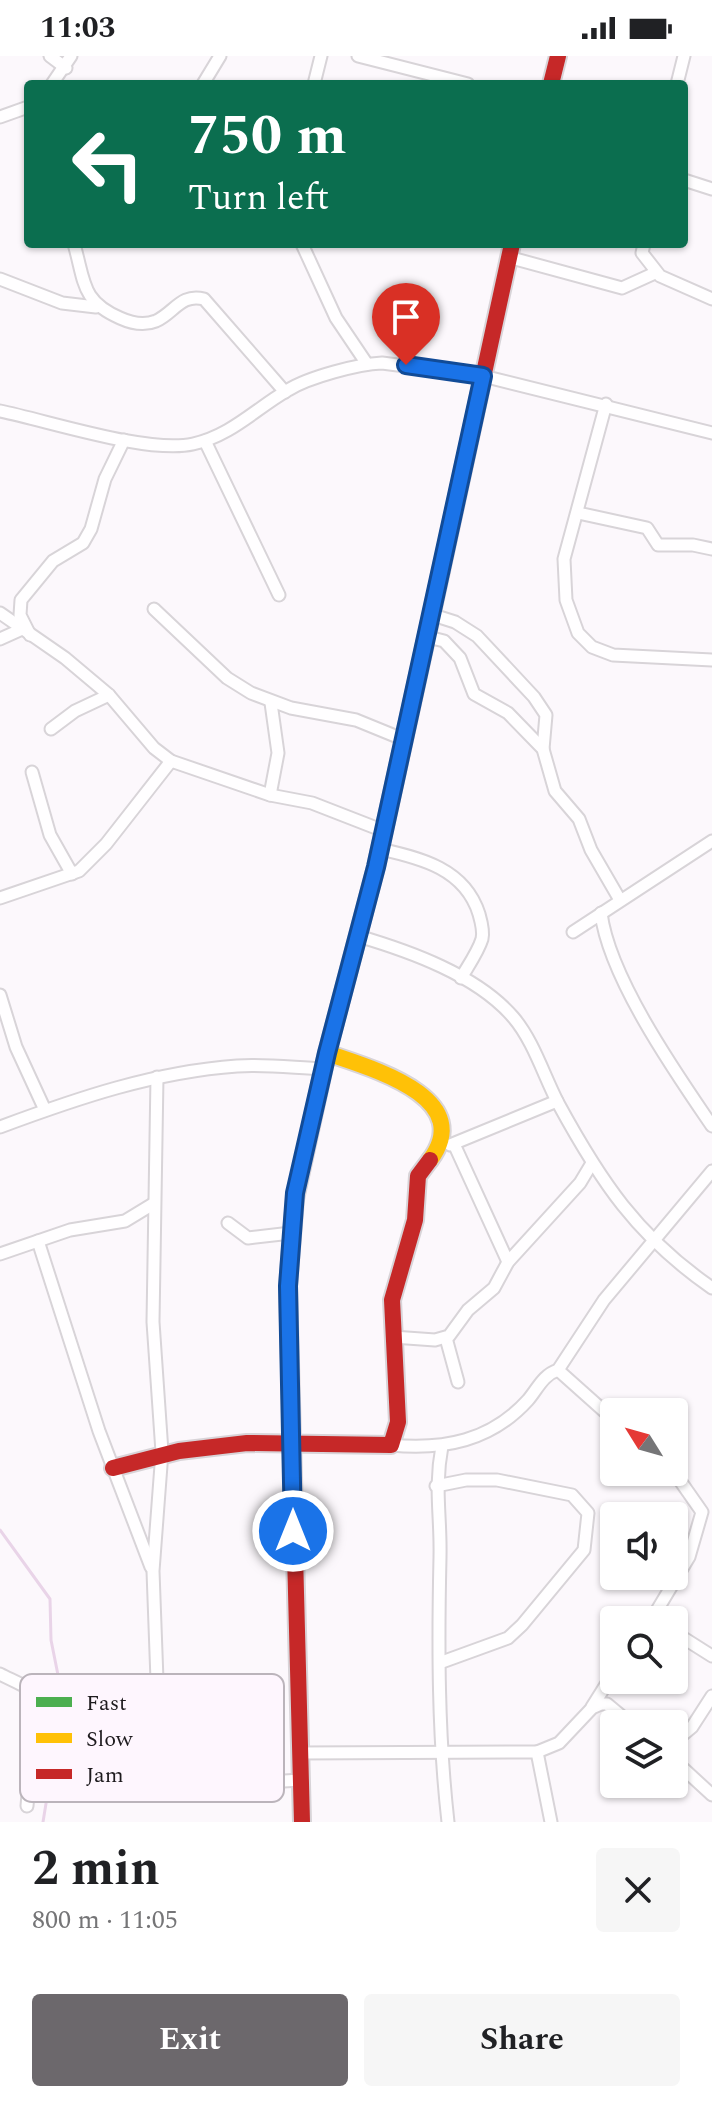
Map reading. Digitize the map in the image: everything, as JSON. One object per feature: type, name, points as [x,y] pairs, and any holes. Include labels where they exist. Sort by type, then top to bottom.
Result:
[{"type":"street","points":[[50,56],[66,68]]},
{"type":"street","points":[[56,80],[71,56]]},
{"type":"street","points":[[205,80],[220,56]]},
{"type":"street","points":[[315,80],[321,56]]},
{"type":"street","points":[[358,56],[452,80]]},
{"type":"street","points":[[552,80],[558,56]]},
{"type":"street","points":[[678,80],[684,56]]},
{"type":"street","points":[[0,117],[24,108]]},
{"type":"street","points":[[688,181],[712,189]]},
{"type":"street","points":[[75,248],[88,293],[96,307]]},
{"type":"street","points":[[304,248],[336,318],[367,364]]},
{"type":"street","points":[[643,248],[642,253],[655,273],[712,299]]},
{"type":"street","points":[[302,1822],[288,1286],[295,1193],[325,1061],[405,740],[510,251],[622,288],[655,273]]},
{"type":"street","points":[[0,279],[62,303],[96,307],[126,320],[147,323],[156,321],[189,298],[204,299],[285,392]]},
{"type":"street","points":[[0,411],[124,440],[171,447],[205,441],[247,421],[285,392],[367,364],[483,376],[606,404],[712,433]]},
{"type":"street","points":[[606,404],[564,559],[564,592],[578,633],[592,647],[613,655],[712,660]]},
{"type":"street","points":[[25,632],[20,615],[21,600],[53,561],[83,543],[91,529],[105,479],[124,440]]},
{"type":"street","points":[[205,441],[279,595]]},
{"type":"street","points":[[578,513],[647,528],[658,545],[693,545],[712,549]]},
{"type":"street","points":[[154,609],[227,678],[271,703],[356,720],[405,740]]},
{"type":"street","points":[[0,613],[109,695],[154,748],[171,761],[270,795],[312,803],[384,831]]},
{"type":"street","points":[[433,615],[467,628],[477,636],[534,697],[546,715],[543,749],[555,791],[579,819],[591,850],[620,900]]},
{"type":"street","points":[[0,639],[25,632]]},
{"type":"street","points":[[428,637],[444,641],[460,658],[474,694],[508,713],[543,749]]},
{"type":"street","points":[[51,729],[75,711],[109,695]]},
{"type":"street","points":[[270,795],[278,753],[278,733],[271,703]]},
{"type":"street","points":[[0,898],[72,874],[93,859],[171,761]]},
{"type":"street","points":[[32,772],[50,835],[72,874]]},
{"type":"street","points":[[573,932],[712,841]]},
{"type":"street","points":[[380,849],[413,856],[447,871],[469,890],[482,921],[482,938],[461,978]]},
{"type":"street","points":[[601,913],[607,938],[629,988],[712,1126]]},
{"type":"street","points":[[358,936],[461,978],[513,1017],[592,1163],[627,1212],[674,1261],[712,1288]]},
{"type":"street","points":[[0,995],[16,1047],[45,1110]]},
{"type":"street","points":[[0,1127],[100,1091],[157,1077],[239,1066],[325,1061],[389,1074],[420,1096],[442,1121],[448,1145],[508,1262]]},
{"type":"street","points":[[157,1077],[153,1322],[162,1452],[153,1571],[157,1674]]},
{"type":"street","points":[[391,1445],[398,1422],[392,1300],[413,1232],[418,1176],[448,1145],[557,1101]]},
{"type":"street","points":[[446,1338],[472,1306],[494,1288],[508,1262],[580,1183],[592,1163]]},
{"type":"street","points":[[113,1468],[162,1452],[208,1444],[293,1442],[442,1446],[496,1429],[530,1398],[548,1373],[558,1370],[604,1300],[712,1171]]},
{"type":"street","points":[[0,1254],[70,1230],[125,1221],[153,1204]]},
{"type":"street","points":[[228,1223],[248,1238],[291,1233]]},
{"type":"street","points":[[38,1241],[113,1468],[153,1571]]},
{"type":"street","points":[[393,1337],[446,1338]]},
{"type":"street","points":[[446,1338],[458,1382]]},
{"type":"street","points":[[558,1370],[600,1408]]},
{"type":"street","points":[[442,1446],[436,1486],[442,1752],[448,1822]]},
{"type":"street","points":[[436,1486],[466,1480],[497,1480],[572,1495],[588,1513],[584,1550],[522,1625],[508,1638],[442,1662]]},
{"type":"street","points":[[663,1606],[689,1557],[707,1512],[686,1486]]},
{"type":"street","points":[[688,1641],[712,1656]]},
{"type":"street","points":[[0,1674],[20,1685]]},
{"type":"street","points":[[299,1753],[537,1752],[559,1743],[592,1708],[601,1694]]},
{"type":"street","points":[[688,1731],[712,1696]]},
{"type":"street","points":[[592,1708],[607,1704],[614,1710]]},
{"type":"street","points":[[537,1752],[551,1822]]},
{"type":"street","points":[[688,1773],[712,1795]]},
{"type":"street","points":[[284,1781],[301,1780]]},
{"type":"street","points":[[27,1802],[27,1806]]},
{"type":"waterway","points":[[0,1530],[50,1599],[51,1640],[58,1674]]},
{"type":"waterway","points":[[43,1822],[46,1802]]},
{"type":"traffic: fast","points":[[295,1199],[327,1053],[376,867],[441,571]]},
{"type":"traffic: slow","points":[[327,1053],[391,1077],[429,1102],[440,1119],[441,1138],[430,1160]]},
{"type":"traffic: jam","points":[[552,80],[558,56]]},
{"type":"traffic: jam","points":[[441,571],[511,248]]},
{"type":"traffic: jam","points":[[113,1468],[179,1451],[247,1443],[391,1445],[398,1422],[392,1300],[415,1220],[418,1176],[430,1160]]},
{"type":"traffic: jam","points":[[295,1199],[288,1286],[302,1822]]},
{"type":"route","points":[[293,1531],[288,1286],[295,1193],[327,1053],[376,867],[483,376],[406,365]]}]
